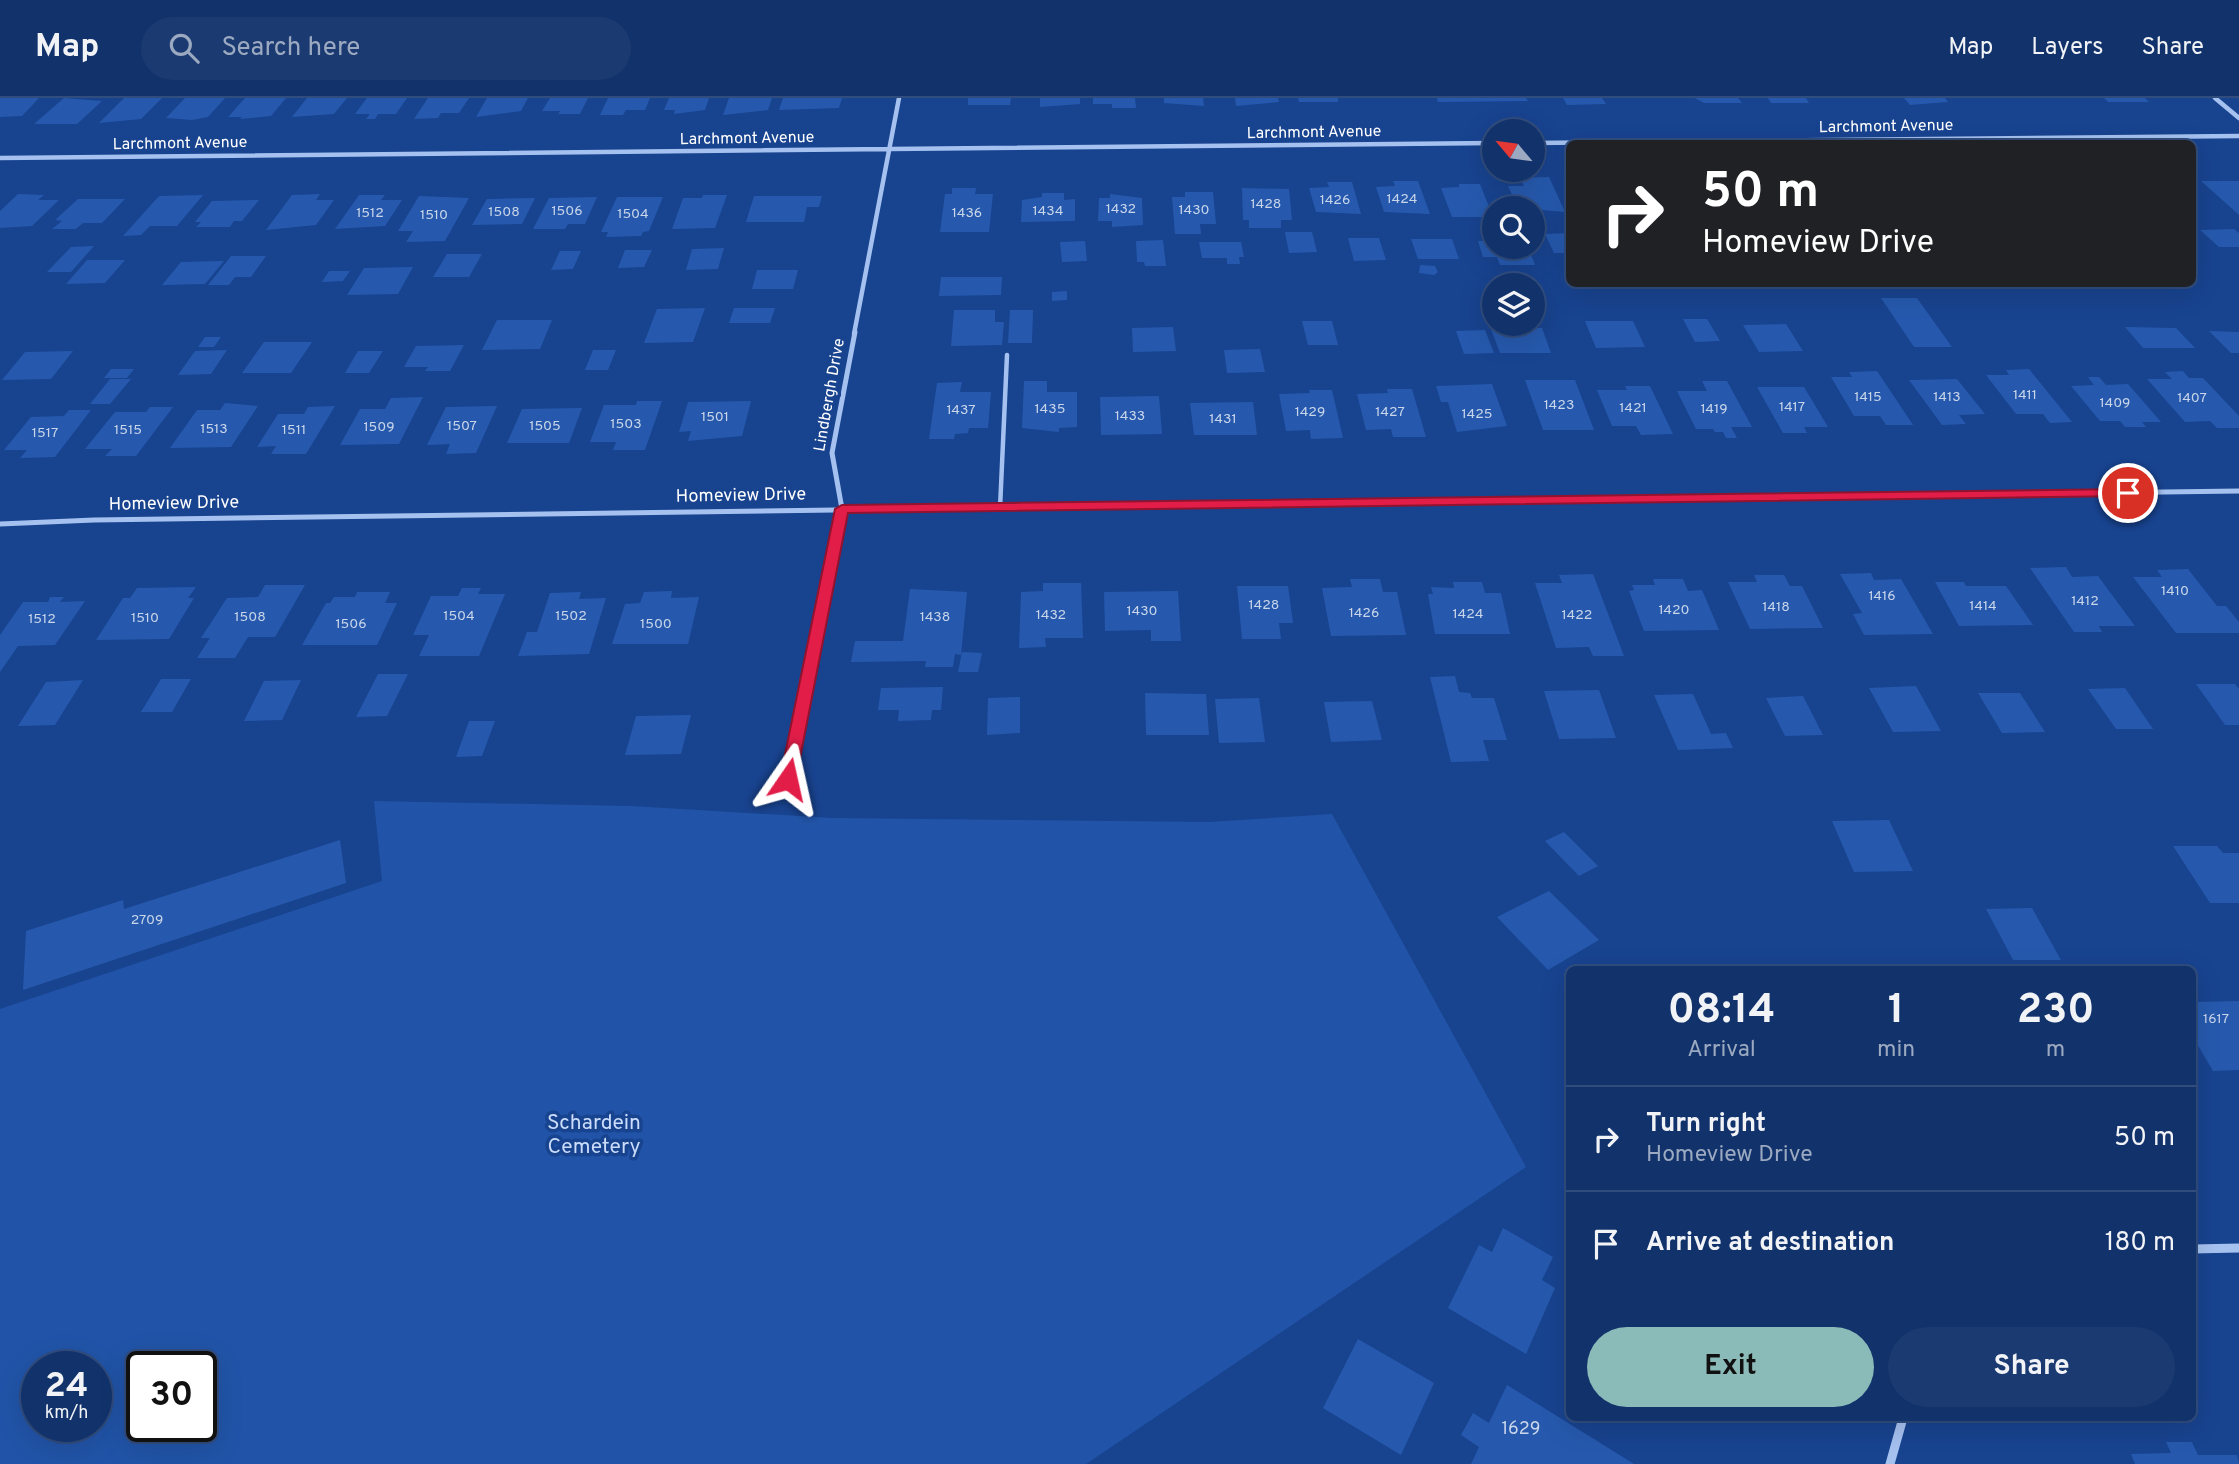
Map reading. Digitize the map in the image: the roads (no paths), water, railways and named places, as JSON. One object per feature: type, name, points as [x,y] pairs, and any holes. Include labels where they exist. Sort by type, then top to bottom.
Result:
[{"type":"street","name":"Lindbergh Drive","points":[[788,779],[842,509],[832,453],[899,98]]},
{"type":"street","points":[[2215,98],[2239,118]]},
{"type":"street","name":"Larchmont Avenue","points":[[1836,140],[2239,136]]},
{"type":"street","name":"Larchmont Avenue","points":[[0,158],[1482,143]]},
{"type":"street","name":"Larchmont Avenue","points":[[1545,143],[1566,143]]},
{"type":"street","name":"Homeview Drive","points":[[0,524],[122,519],[2239,491]]},
{"type":"street","points":[[2196,1250],[2239,1248]]},
{"type":"street","points":[[1890,1464],[1902,1421]]},
{"type":"lane","points":[[1000,508],[1007,355]]},
{"type":"park label","name":"Schardein Cemetery","points":[[594,1135]]}]
